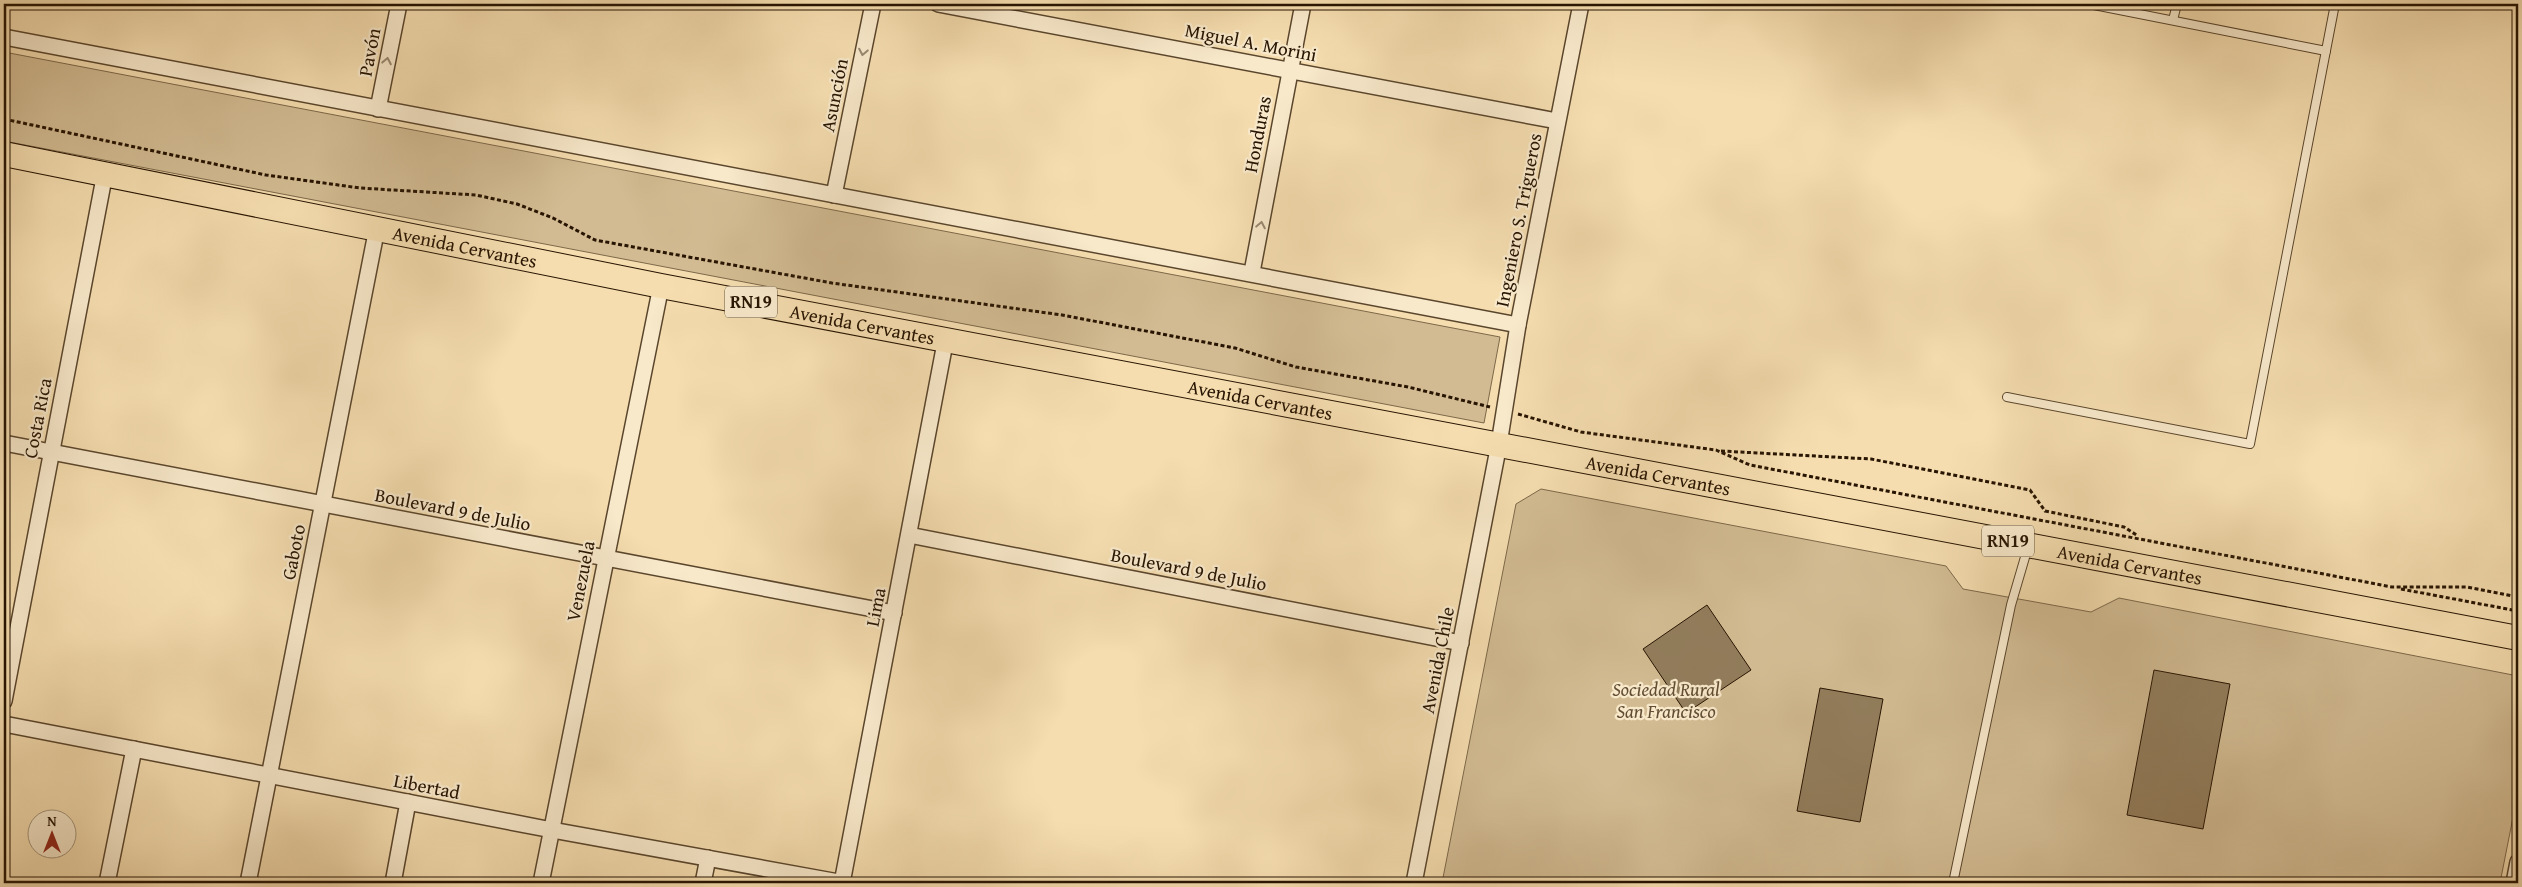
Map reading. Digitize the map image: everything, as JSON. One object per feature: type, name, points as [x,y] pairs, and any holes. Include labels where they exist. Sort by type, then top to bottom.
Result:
[{"type":"main road","name":"Avenida Cervantes","points":[[4,154],[661,286],[946,338],[2518,638]]},
{"type":"street","name":"Pavón","points":[[378,108],[399,4]]},
{"type":"street","name":"Asunción","points":[[834,195],[873,4]]},
{"type":"street","name":"Miguel A. Morini","points":[[938,4],[1557,121]]},
{"type":"street","name":"Honduras","points":[[1252,272],[1303,4]]},
{"type":"street","name":"Ingeniero S. Trigueros","points":[[1499,444],[1518,325],[1581,4]]},
{"type":"street","points":[[4,37],[834,195],[1252,272],[1518,325]]},
{"type":"street","name":"Costa Rica","points":[[4,701],[105,173]]},
{"type":"street","name":"Gaboto","points":[[248,883],[378,228]]},
{"type":"street","name":"Venezuela","points":[[542,883],[605,559],[661,286]]},
{"type":"street","name":"Lima","points":[[843,883],[946,338]]},
{"type":"street","name":"Boulevard 9 de Julio","points":[[4,443],[894,613]]},
{"type":"street","name":"Avenida Chile","points":[[1414,883],[1499,444]]},
{"type":"street","name":"Boulevard 9 de Julio","points":[[909,535],[1461,643]]},
{"type":"street","name":"Libertad","points":[[4,724],[552,830],[843,883]]},
{"type":"street","points":[[107,883],[134,750]]},
{"type":"street","points":[[393,883],[408,802]]},
{"type":"street","points":[[703,883],[708,858]]},
{"type":"street","points":[[2514,883],[2518,862]]},
{"type":"lane","points":[[2089,4],[2326,51]]},
{"type":"lane","points":[[2173,20],[2177,4]]},
{"type":"lane","points":[[2006,397],[2250,444],[2335,4]]},
{"type":"lane","points":[[1953,883],[2011,605],[2029,545]]},
{"type":"path","points":[[4,119],[266,175],[360,188],[476,195],[517,204],[553,218],[594,240],[832,283],[1062,315],[1235,348],[1296,367],[1408,387],[1504,410],[1581,432],[1716,450],[1871,459],[2030,490],[2045,511],[2124,527],[2141,538]]},
{"type":"path","points":[[1716,450],[1750,464],[2518,611]]},
{"type":"path","points":[[2392,587],[2467,587],[2518,597]]},
{"type":"green space","points":[[4,52],[1500,337],[1484,423],[4,141]]},
{"type":"green space","name":"Sociedad Rural San Francisco","points":[[1541,489],[1946,566],[1963,589],[2091,612],[2119,598],[2518,676],[2518,792],[2500,883],[1442,883],[1516,504]]},
{"type":"building","points":[[1707,605],[1751,670],[1686,713],[1643,649]]},
{"type":"building","points":[[2154,670],[2230,684],[2203,829],[2127,815]]},
{"type":"building","points":[[1820,688],[1883,699],[1860,822],[1797,811]]}]
